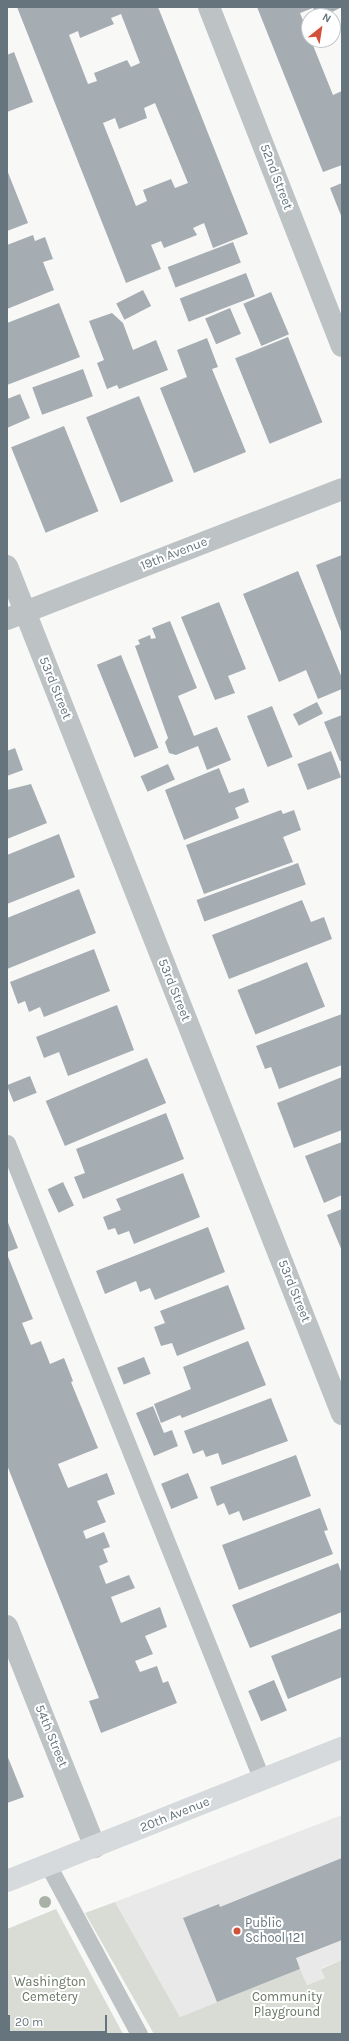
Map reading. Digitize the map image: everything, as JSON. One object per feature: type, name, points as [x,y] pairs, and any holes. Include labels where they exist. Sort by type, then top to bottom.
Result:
[{"type":"street","name":"52nd Street","points":[[209,7],[342,346]]},
{"type":"street","name":"19th Avenue","points":[[16,616],[342,489]]},
{"type":"street","name":"53rd Street","points":[[7,566],[16,616],[342,1414]]},
{"type":"street","name":"54th Street","points":[[7,1626],[95,1847]]},
{"type":"street","name":"20th Avenue","points":[[7,1881],[342,1748]]},
{"type":"lane","points":[[7,1143],[262,1780]]},
{"type":"lane","points":[[48,1865],[139,2034]]},
{"type":"shaded area","name":"Public School 121","points":[[342,1815],[342,1960],[321,1968],[325,1978],[307,1985],[300,1969],[180,2017],[115,1902]]},
{"type":"green space","name":"Community Playground","points":[[115,1902],[180,2017],[300,1969],[307,1985],[325,1978],[321,1969],[342,1960],[342,2034],[154,2034],[85,1913]]},
{"type":"green space","name":"Washington Cemetery","points":[[56,1909],[123,2034],[7,2034],[7,1929]]},
{"type":"building","points":[[17,7],[158,7],[248,234],[213,248],[204,223],[193,228],[197,235],[164,248],[161,241],[151,245],[161,269],[126,283]],"holes":[[[121,14],[140,63],[131,67],[127,60],[94,73],[97,81],[88,84],[69,35],[78,31],[80,38],[114,24],[111,18]],[[155,103],[188,183],[175,188],[171,179],[143,190],[147,201],[136,206],[103,123],[115,118],[119,129],[147,118],[144,108]]]},
{"type":"building","points":[[257,7],[342,7],[301,8],[300,13],[301,48],[314,48],[333,95],[342,91],[342,165],[323,172]]},
{"type":"building","points":[[14,52],[33,102],[7,112],[7,55]]},
{"type":"building","points":[[7,170],[28,223],[7,231]]},
{"type":"building","points":[[342,183],[342,218],[330,188]]},
{"type":"building","points":[[33,235],[35,241],[45,237],[53,259],[43,262],[54,290],[7,309],[7,245]]},
{"type":"building","points":[[233,242],[241,263],[176,288],[168,267]]},
{"type":"building","points":[[246,273],[255,296],[189,322],[180,298]]},
{"type":"building","points":[[143,290],[151,306],[124,320],[116,304]]},
{"type":"building","points":[[271,292],[289,334],[261,346],[243,304]]},
{"type":"building","points":[[59,303],[80,357],[7,385],[7,323]]},
{"type":"building","points":[[230,308],[241,334],[216,344],[205,319]]},
{"type":"building","points":[[112,313],[123,323],[133,350],[156,340],[168,370],[119,389],[117,385],[107,389],[97,363],[104,360],[89,321]]},
{"type":"building","points":[[288,337],[322,422],[270,444],[235,358]]},
{"type":"building","points":[[207,338],[218,367],[212,369],[246,452],[194,473],[160,388],[187,377],[177,350]]},
{"type":"building","points":[[83,369],[93,396],[42,415],[32,387]]},
{"type":"building","points":[[20,394],[30,418],[7,428],[7,399]]},
{"type":"building","points":[[139,396],[173,481],[121,503],[86,417]]},
{"type":"building","points":[[64,426],[98,511],[46,533],[11,447]]},
{"type":"building","points":[[342,555],[342,634],[316,565]]},
{"type":"building","points":[[298,571],[342,678],[342,689],[318,699],[306,670],[279,682],[243,594]]},
{"type":"building","points":[[219,602],[246,669],[228,676],[235,693],[215,700],[181,617]]},
{"type":"building","points":[[170,621],[197,688],[178,696],[194,736],[217,727],[231,760],[207,770],[198,746],[176,755],[169,753],[165,742],[168,738],[135,646],[140,644],[138,640],[150,635],[151,639],[156,638],[152,628]]},
{"type":"building","points":[[121,655],[158,748],[134,757],[97,665]]},
{"type":"building","points":[[317,702],[323,714],[299,726],[293,714]]},
{"type":"building","points":[[272,706],[293,757],[268,767],[247,716]]},
{"type":"building","points":[[342,715],[342,761],[340,761],[324,722]]},
{"type":"building","points":[[15,748],[23,770],[7,776],[7,751]]},
{"type":"building","points":[[331,751],[341,777],[307,790],[297,764]]},
{"type":"building","points":[[168,764],[175,780],[148,792],[141,776]]},
{"type":"building","points":[[219,768],[229,793],[244,788],[249,802],[235,808],[239,818],[184,840],[165,790]]},
{"type":"building","points":[[31,784],[47,823],[7,839],[7,790]]},
{"type":"building","points":[[281,810],[283,814],[294,810],[301,830],[283,837],[293,862],[204,894],[186,845]]},
{"type":"building","points":[[59,834],[75,877],[7,904],[7,855]]},
{"type":"building","points":[[298,863],[306,885],[204,922],[197,900]]},
{"type":"building","points":[[79,889],[96,933],[7,969],[7,918]]},
{"type":"building","points":[[302,900],[311,922],[324,917],[332,939],[229,979],[212,935]]},
{"type":"building","points":[[94,949],[110,991],[44,1017],[40,1007],[29,1012],[25,1001],[18,1004],[10,982]]},
{"type":"building","points":[[307,962],[325,1007],[255,1035],[237,990]]},
{"type":"building","points":[[117,1005],[134,1050],[68,1076],[59,1052],[44,1058],[36,1037]]},
{"type":"building","points":[[342,1014],[342,1065],[279,1089],[271,1067],[265,1069],[256,1046]]},
{"type":"building","points":[[147,1058],[166,1103],[65,1146],[46,1101]]},
{"type":"building","points":[[30,1076],[37,1093],[14,1102],[7,1085]]},
{"type":"building","points":[[342,1077],[342,1130],[294,1148],[277,1103]]},
{"type":"building","points":[[166,1113],[184,1159],[83,1199],[74,1177],[85,1173],[76,1149]]},
{"type":"building","points":[[342,1142],[342,1195],[324,1203],[305,1156]]},
{"type":"building","points":[[183,1173],[200,1217],[134,1244],[129,1231],[118,1235],[115,1228],[108,1230],[103,1217],[121,1210],[116,1199]]},
{"type":"building","points":[[63,1182],[74,1206],[59,1213],[48,1189]]},
{"type":"building","points":[[342,1209],[342,1251],[327,1215]]},
{"type":"building","points":[[7,1220],[18,1248],[7,1252]]},
{"type":"building","points":[[208,1227],[225,1272],[155,1300],[150,1288],[140,1292],[136,1281],[105,1294],[96,1271]]},
{"type":"building","points":[[7,1254],[33,1319],[22,1323],[31,1345],[41,1341],[50,1364],[64,1358],[73,1381],[71,1382],[98,1448],[58,1464],[68,1488],[107,1473],[115,1494],[97,1501],[106,1522],[83,1531],[86,1539],[104,1532],[110,1547],[103,1549],[108,1562],[99,1566],[106,1584],[129,1575],[135,1588],[111,1597],[121,1623],[160,1607],[167,1627],[145,1636],[153,1654],[135,1661],[140,1672],[157,1666],[163,1683],[168,1681],[177,1703],[101,1733],[89,1701],[99,1698],[7,1465]]},
{"type":"building","points":[[228,1285],[245,1329],[177,1356],[172,1343],[161,1346],[154,1327],[165,1323],[160,1311]]},
{"type":"building","points":[[248,1341],[266,1385],[182,1418],[180,1415],[161,1423],[154,1404],[191,1389],[183,1367]]},
{"type":"building","points":[[144,1357],[151,1374],[124,1385],[117,1368]]},
{"type":"building","points":[[271,1398],[288,1441],[222,1465],[218,1453],[206,1457],[203,1450],[193,1454],[184,1431]]},
{"type":"building","points":[[153,1406],[164,1433],[172,1430],[178,1446],[154,1456],[136,1413]]},
{"type":"building","points":[[296,1455],[311,1496],[243,1521],[239,1511],[229,1515],[224,1503],[217,1506],[210,1487]]},
{"type":"building","points":[[188,1473],[198,1498],[171,1509],[161,1484]]},
{"type":"building","points":[[320,1508],[328,1530],[324,1531],[333,1554],[239,1590],[222,1545]]},
{"type":"building","points":[[338,1563],[342,1574],[342,1612],[250,1648],[232,1605]]},
{"type":"building","points":[[342,1628],[342,1677],[288,1699],[271,1656]]},
{"type":"building","points":[[274,1680],[287,1710],[261,1721],[248,1691]]},
{"type":"building","points":[[7,1755],[24,1797],[7,1803]]},
{"type":"building","points":[[342,1858],[342,1940],[296,1958],[300,1969],[217,2002],[183,1918],[219,1904],[220,1907]]},
{"type":"place","name":"Public School 121","points":[[237,1931]]}]
